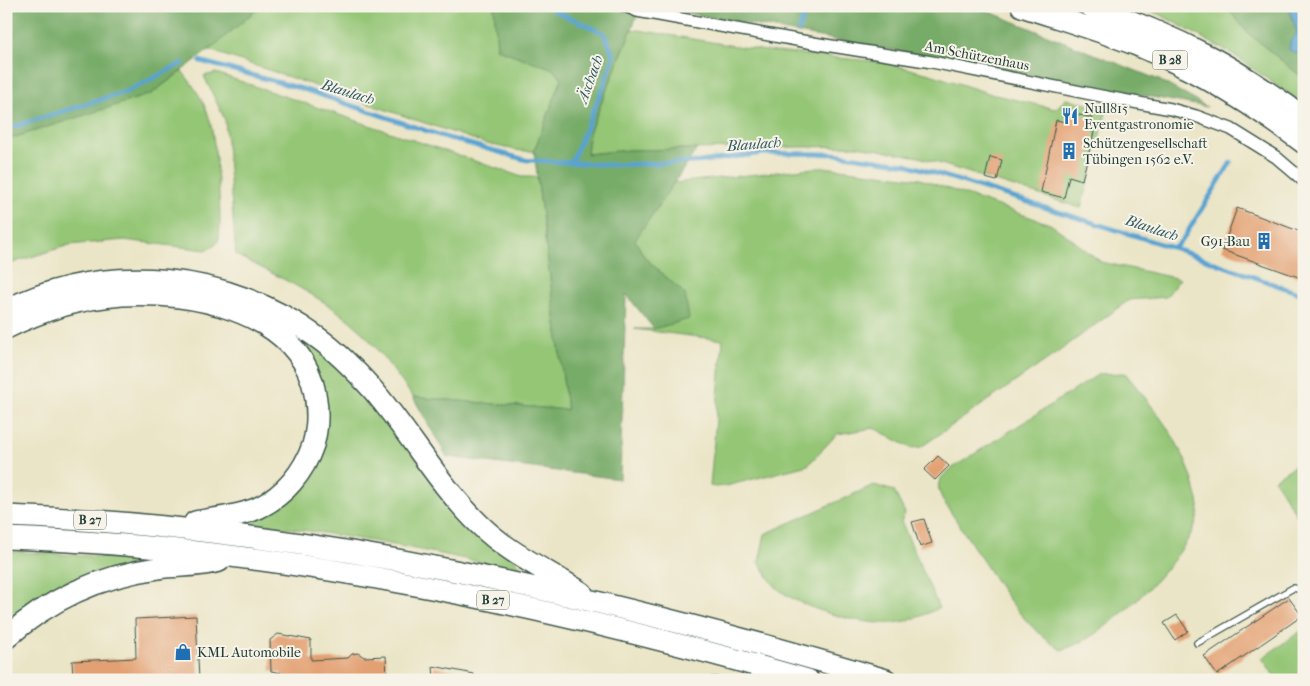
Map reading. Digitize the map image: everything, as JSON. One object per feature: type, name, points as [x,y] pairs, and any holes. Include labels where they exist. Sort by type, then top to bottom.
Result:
[{"type":"highway","name":"B 28","points":[[1022,6],[1106,34],[1170,60],[1232,93],[1304,143]]},
{"type":"highway","name":"B 28","points":[[1090,6],[1142,26],[1211,58],[1243,76],[1304,117]]},
{"type":"highway","points":[[6,310],[30,299],[74,286],[109,280],[149,279],[172,280],[209,287],[252,300],[279,313],[319,338],[354,370],[390,412],[443,483],[478,524],[518,556],[558,577],[595,601]]},
{"type":"highway","points":[[6,328],[36,314],[74,302],[122,295],[168,296],[211,304],[252,318],[271,329],[292,347],[310,376],[317,405],[314,442],[309,456],[296,477],[278,496],[257,509],[234,516],[174,527]]},
{"type":"highway","name":"B 27","points":[[6,516],[65,518],[174,527],[275,539],[374,554],[595,601],[758,643],[886,680]]},
{"type":"highway","name":"B 27","points":[[6,538],[135,546],[236,556],[365,576],[504,603],[648,637],[808,680]]},
{"type":"highway","points":[[6,638],[24,623],[59,600],[111,578],[165,567],[205,565],[236,556]]},
{"type":"street","name":"Am Schützenhaus","points":[[625,6],[637,11],[819,44],[932,62],[1180,111],[1212,121],[1246,137],[1276,157],[1304,181]]},
{"type":"lane","points":[[1197,643],[1293,588],[1304,590]]},
{"type":"green space","points":[[6,6],[261,6],[209,50],[151,94],[6,140]]},
{"type":"green space","points":[[261,6],[494,6],[497,49],[552,68],[562,78],[534,151],[522,151],[487,144],[209,50]]},
{"type":"green space","points":[[494,6],[641,6],[589,133],[587,154],[629,150],[697,149],[635,240],[645,258],[685,294],[689,319],[654,329],[626,294],[620,479],[447,457],[413,397],[567,410],[534,151],[562,78],[551,68],[497,49]]},
{"type":"green space","points":[[649,6],[975,6],[1159,80],[1207,107]]},
{"type":"green space","points":[[1135,6],[1226,6],[1248,33],[1304,79],[1304,105],[1234,55],[1161,15]]},
{"type":"green space","points":[[1226,6],[1304,6],[1304,79],[1248,33]]},
{"type":"green space","points":[[632,29],[766,51],[881,62],[930,74],[991,94],[1055,109],[1066,99],[1107,109],[1081,208],[919,157],[857,146],[629,150],[587,154],[589,133]]},
{"type":"green space","points":[[182,71],[202,101],[212,130],[220,219],[220,233],[216,244],[206,250],[124,240],[69,245],[6,265],[6,140],[151,94]]},
{"type":"green space","points":[[216,73],[522,177],[537,177],[567,410],[413,397],[375,346],[349,320],[309,293],[236,255],[225,120],[204,76]]},
{"type":"green space","points":[[823,167],[920,179],[1050,224],[1101,262],[1180,279],[1166,297],[1129,300],[1054,355],[921,447],[911,448],[874,428],[837,434],[808,465],[726,486],[710,486],[723,340],[634,329],[654,329],[685,294],[645,258],[635,240],[673,183]]},
{"type":"green space","points":[[294,331],[345,370],[520,568],[513,569],[348,537],[248,523],[248,520],[318,453],[291,336]]},
{"type":"green space","points":[[1125,373],[1166,425],[1182,454],[1189,469],[1198,502],[1197,518],[1193,530],[1178,555],[1142,595],[1114,620],[1094,634],[1061,650],[1038,632],[1009,600],[944,502],[939,490],[939,482],[954,467],[1099,374]]},
{"type":"green space","points":[[1304,460],[1304,527],[1274,479]]},
{"type":"green space","points":[[874,485],[894,491],[905,513],[901,521],[939,608],[904,621],[879,623],[848,618],[815,609],[787,595],[776,587],[759,562],[765,534]]},
{"type":"green space","points":[[6,551],[155,560],[6,630]]},
{"type":"green space","points":[[1304,629],[1304,680],[1277,680],[1262,658]]},
{"type":"water","points":[[1290,6],[1304,6],[1304,49],[1301,55],[1289,50],[1290,41],[1297,33]]},
{"type":"building","name":"Schützengesellschaft Tübingen 1562 e.V.","points":[[1068,112],[1092,118],[1089,130],[1094,132],[1082,180],[1069,176],[1064,198],[1041,192],[1056,120],[1065,122]]},
{"type":"building","points":[[990,157],[1002,160],[997,181],[985,178]]},
{"type":"building","name":"G91-Bau","points":[[1237,208],[1304,233],[1304,279],[1222,250]]},
{"type":"building","points":[[938,456],[949,466],[935,480],[924,470]]},
{"type":"building","points":[[924,519],[932,543],[920,547],[912,522]]},
{"type":"building","points":[[1289,598],[1302,616],[1217,675],[1204,656]]},
{"type":"building","points":[[1177,615],[1188,631],[1175,640],[1164,623]]},
{"type":"building","points":[[196,616],[199,680],[73,680],[72,661],[136,658],[135,619]]},
{"type":"building","points":[[278,634],[311,640],[311,660],[348,658],[352,654],[358,653],[364,657],[386,656],[387,680],[280,680],[281,673],[271,671],[270,640]]},
{"type":"building","points":[[433,666],[474,674],[474,680],[434,680]]},
{"type":"waterway","name":"Äschach","points":[[548,6],[604,33],[614,56],[603,88],[571,163]]},
{"type":"waterway","points":[[799,31],[803,17]]},
{"type":"waterway","name":"Blaulach","points":[[200,61],[303,89],[445,137],[526,160],[612,165],[698,162],[765,153],[835,154],[906,164],[1174,248],[1304,295]]},
{"type":"waterway","name":"Blaulach","points":[[6,129],[128,91],[183,63]]},
{"type":"waterway","points":[[1174,248],[1183,239],[1231,162]]},
{"type":"place","name":"Null815 Eventgastronomie","points":[[1070,116]]},
{"type":"place","name":"Schützengesellschaft Tübingen 1562 e.V.","points":[[1069,151]]},
{"type":"place","name":"G91-Bau","points":[[1264,241]]},
{"type":"place","name":"KML Automobile","points":[[183,652]]}]
